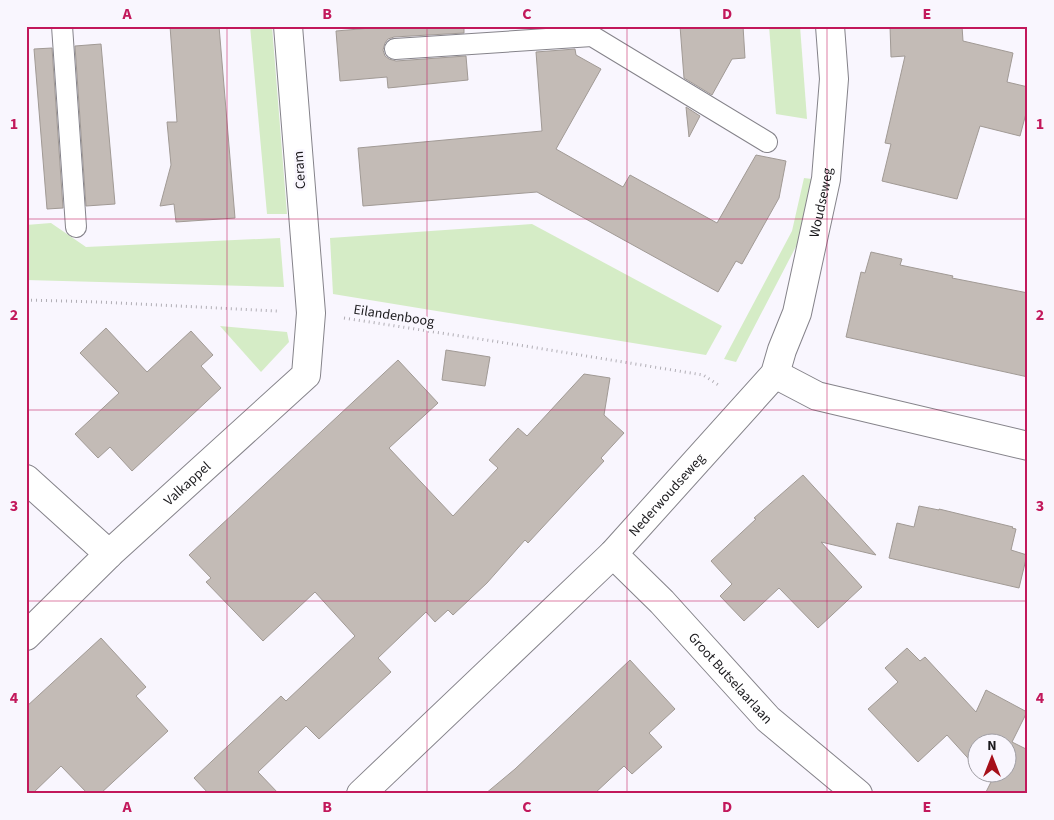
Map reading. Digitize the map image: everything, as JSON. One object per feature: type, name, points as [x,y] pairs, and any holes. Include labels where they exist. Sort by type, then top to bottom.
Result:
[{"type":"street","name":"Ceram","points":[[288,26],[311,313]]},
{"type":"street","name":"Woudseweg","points":[[774,374],[797,313],[826,179],[834,79],[830,26]]},
{"type":"street","name":"Valkappel","points":[[26,636],[108,554],[306,375],[311,313]]},
{"type":"street","name":"Nederwoudseweg","points":[[361,794],[613,554],[774,374]]},
{"type":"street","points":[[774,374],[817,396],[1028,446]]},
{"type":"street","points":[[26,479],[108,554]]},
{"type":"street","name":"Groot Butselaarlaan","points":[[613,554],[662,602],[768,719],[858,794]]},
{"type":"lane","points":[[62,26],[76,227]]},
{"type":"lane","points":[[395,49],[592,31],[767,142]]},
{"type":"path","name":"Eilandenboog","points":[[26,300],[311,313],[703,375],[748,403]]},
{"type":"green space","points":[[250,26],[272,26],[287,214],[267,214]]},
{"type":"green space","points":[[769,26],[800,26],[807,119],[776,114]]},
{"type":"green space","points":[[804,178],[812,179],[803,233],[736,362],[724,359],[792,231]]},
{"type":"green space","points":[[51,223],[86,247],[280,238],[284,287],[26,280],[26,225]]},
{"type":"green space","points":[[532,224],[722,326],[706,355],[333,294],[330,238]]},
{"type":"green space","points":[[220,326],[287,332],[289,342],[261,372]]},
{"type":"building","points":[[170,26],[219,26],[235,218],[176,222],[174,204],[160,206],[171,165],[167,122],[177,122]]},
{"type":"building","points":[[394,26],[464,26],[464,33],[394,37],[388,39],[383,50],[385,56],[396,61],[466,56],[468,80],[388,88],[387,77],[340,81],[336,31]]},
{"type":"building","points":[[680,26],[743,26],[745,58],[732,59],[712,95],[684,78]]},
{"type":"building","points":[[890,26],[962,26],[963,41],[1013,53],[1007,82],[1028,87],[1028,106],[1020,136],[980,126],[957,199],[882,181],[891,144],[885,143],[905,56],[891,57]]},
{"type":"building","points":[[101,44],[115,204],[86,206],[75,46]]},
{"type":"building","points":[[52,48],[63,208],[47,209],[34,49]]},
{"type":"building","points":[[575,49],[576,55],[601,69],[556,149],[623,187],[630,175],[717,223],[756,155],[786,161],[779,198],[742,264],[736,261],[718,292],[537,192],[363,206],[358,148],[542,131],[536,52]]},
{"type":"building","points":[[686,107],[700,116],[689,137]]},
{"type":"building","points":[[871,252],[902,259],[900,265],[953,276],[952,278],[1028,293],[1028,377],[846,337],[861,272],[865,273]]},
{"type":"building","points":[[106,328],[147,372],[191,331],[213,355],[201,366],[221,388],[132,471],[110,447],[98,458],[75,434],[119,393],[80,353]]},
{"type":"building","points":[[446,350],[490,357],[485,386],[442,380]]},
{"type":"building","points":[[398,360],[438,403],[389,448],[453,516],[498,468],[489,460],[518,428],[527,436],[584,374],[610,378],[604,415],[624,433],[601,458],[604,461],[528,543],[525,540],[487,583],[453,615],[448,610],[435,622],[426,612],[378,658],[391,672],[319,739],[306,726],[258,772],[279,794],[209,794],[194,778],[281,696],[286,701],[355,636],[315,592],[263,641],[206,582],[211,578],[189,555]]},
{"type":"building","points":[[803,475],[876,555],[821,542],[862,587],[818,628],[779,588],[744,621],[720,596],[732,584],[711,561],[756,519],[754,518]]},
{"type":"building","points":[[919,506],[939,509],[1016,529],[1011,550],[1027,555],[1019,588],[889,558],[897,523],[914,527]]},
{"type":"building","points":[[101,638],[146,687],[136,696],[168,731],[100,794],[88,794],[61,766],[32,794],[26,794],[26,707]]},
{"type":"building","points":[[907,648],[920,661],[925,657],[976,712],[986,690],[1027,712],[1016,734],[1016,732],[966,732],[966,756],[947,735],[918,762],[868,709],[898,682],[885,668]]},
{"type":"building","points":[[630,660],[675,709],[649,733],[662,747],[632,774],[624,766],[594,794],[485,794],[515,769]]},
{"type":"building","points":[[1016,744],[1028,750],[1028,794],[985,794],[991,782],[1016,782]]}]
